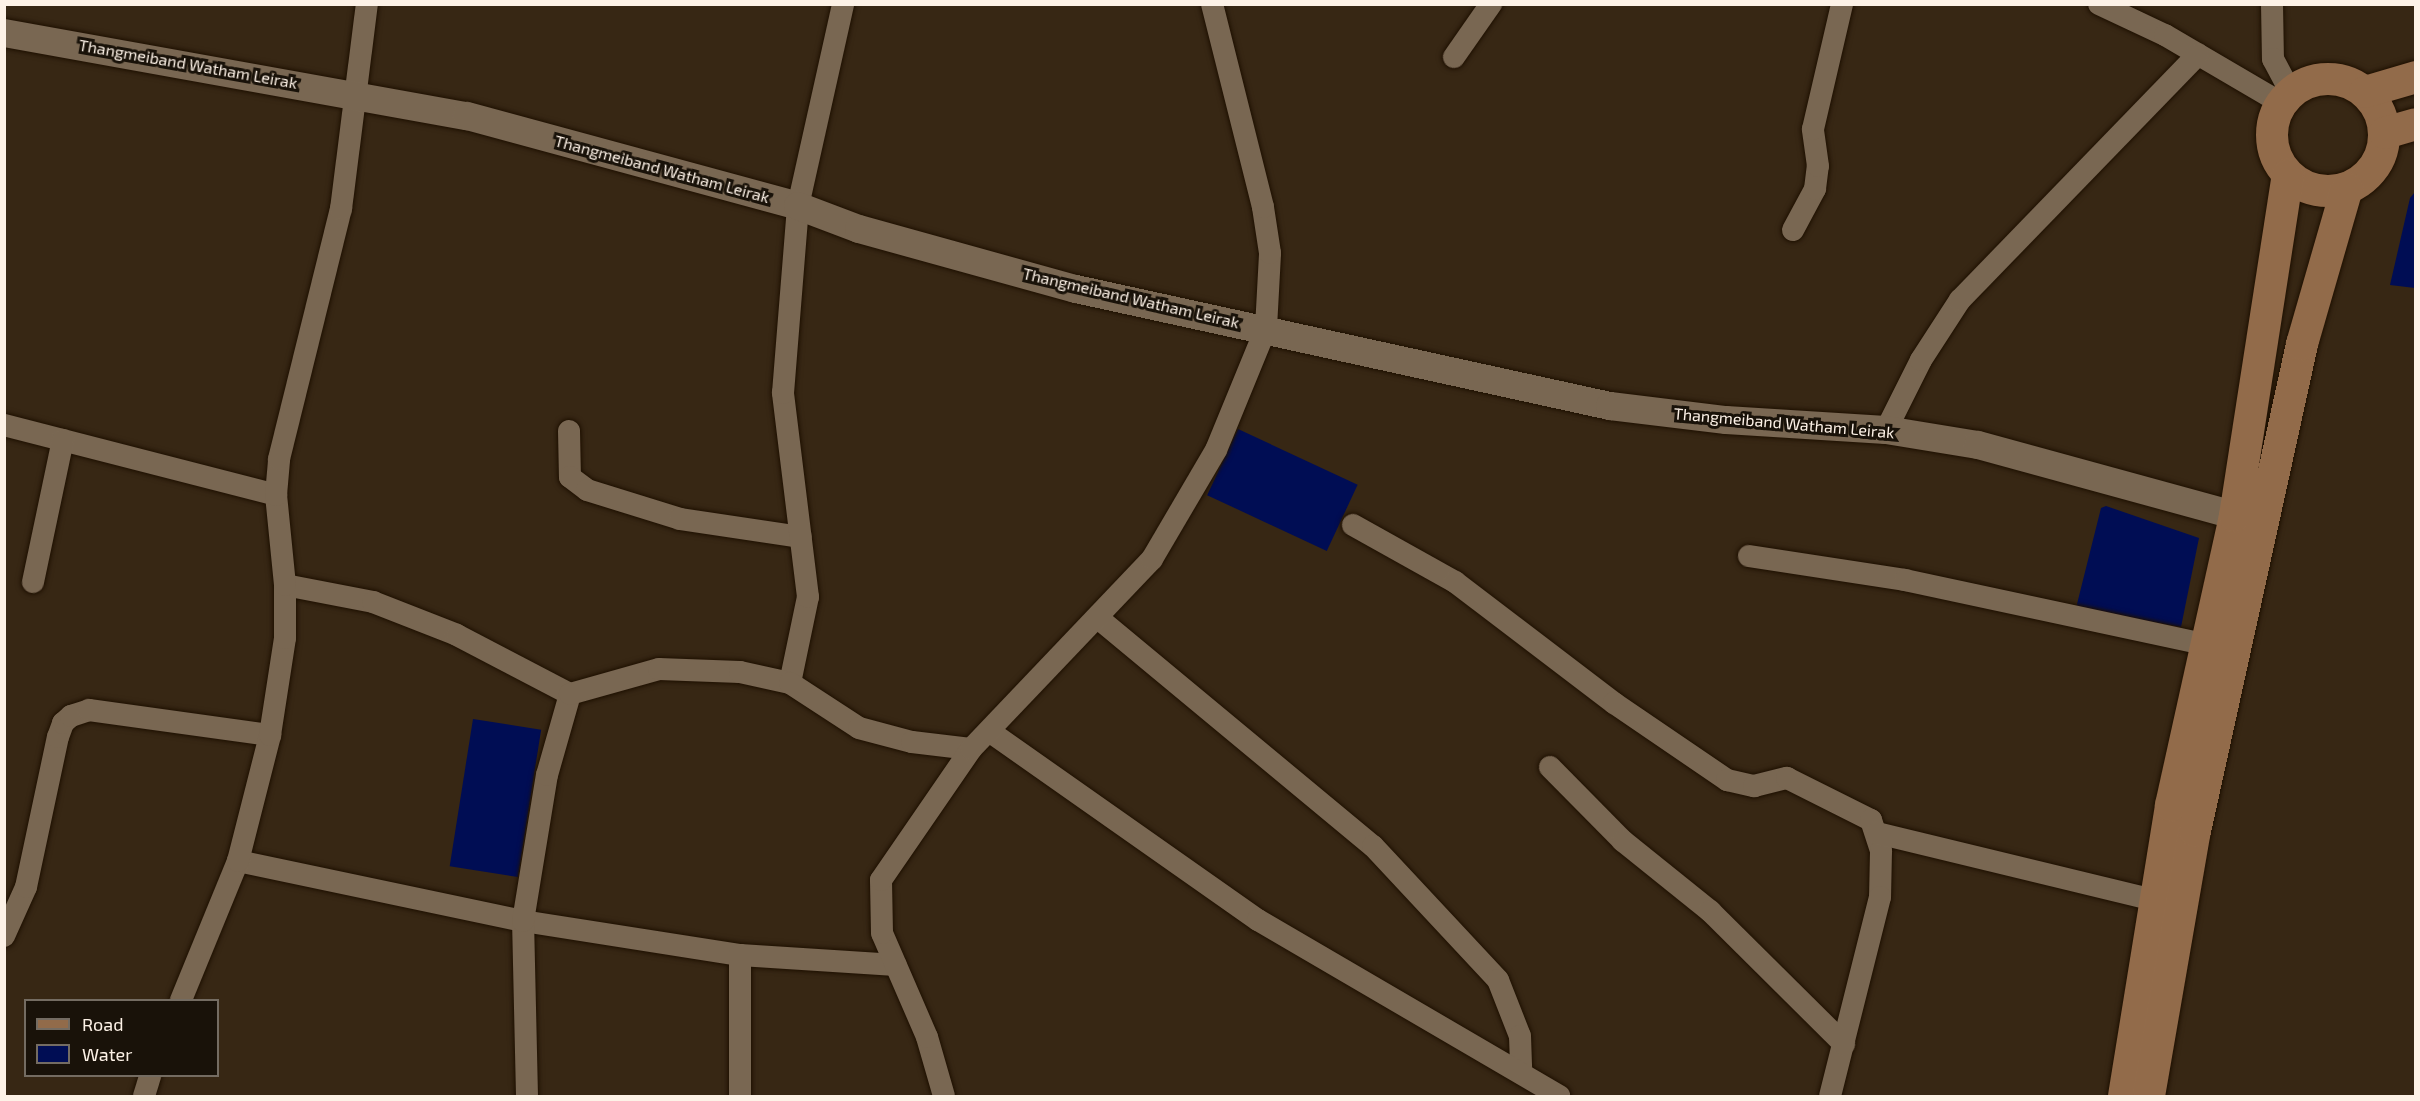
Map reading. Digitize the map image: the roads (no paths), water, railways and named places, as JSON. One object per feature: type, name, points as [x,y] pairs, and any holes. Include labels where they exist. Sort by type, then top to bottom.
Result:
[{"type":"main road","points":[[2365,92],[2415,77]]},
{"type":"main road","points":[[2149,1096],[2193,842],[2234,651],[2288,175],[2272,141],[2286,98],[2325,79],[2346,81],[2365,92],[2379,110],[2385,133],[2374,166],[2347,188],[2324,191],[2288,175]]},
{"type":"main road","points":[[2385,133],[2415,124]]},
{"type":"main road","points":[[2124,1096],[2156,900],[2204,645],[2250,520],[2347,188]]},
{"type":"street","points":[[181,999],[238,861],[270,735],[285,638],[285,585],[276,495],[291,402],[341,209],[358,93],[367,4]]},
{"type":"street","points":[[790,683],[808,597],[783,393],[798,206],[843,4]]},
{"type":"street","points":[[944,1096],[927,1037],[882,933],[881,880],[971,749],[1152,559],[1216,450],[1266,328],[1270,253],[1263,207],[1212,4]]},
{"type":"street","points":[[1454,57],[1491,4]]},
{"type":"street","points":[[1793,230],[1815,189],[1818,166],[1813,129],[1842,4]]},
{"type":"street","points":[[2099,4],[2286,98]]},
{"type":"street","points":[[2272,4],[2273,59],[2286,98]]},
{"type":"street","name":"Thangmeiband Watham Leirak","points":[[4,33],[358,93],[467,116],[798,206],[859,229],[1076,289],[1266,328],[1610,406],[1726,420],[1886,430],[2034,459],[2250,520]]},
{"type":"street","points":[[1886,430],[1921,360],[1960,300],[2198,54]]},
{"type":"street","points":[[4,425],[276,495]]},
{"type":"street","points":[[569,431],[570,477],[587,490],[680,519],[801,537]]},
{"type":"street","points":[[33,582],[63,440]]},
{"type":"street","points":[[1353,525],[1455,582],[1614,703],[1727,780],[1754,786],[1787,778],[1857,811],[1870,820],[1877,833],[1880,897],[1830,1096]]},
{"type":"street","points":[[1749,556],[1905,580],[2234,651]]},
{"type":"street","points":[[285,585],[373,602],[457,635],[570,694],[659,669],[708,668],[790,683],[859,728],[912,742],[971,749]]},
{"type":"street","points":[[1098,618],[1372,846],[1498,980],[1520,1036],[1521,1072]]},
{"type":"street","points":[[527,1096],[524,921],[547,775],[570,694]]},
{"type":"street","points":[[4,936],[26,887],[58,737],[63,723],[71,716],[89,710],[270,735]]},
{"type":"street","points":[[989,731],[1258,920],[1559,1096]]},
{"type":"street","points":[[1550,767],[1623,841],[1710,911],[1844,1044]]},
{"type":"street","points":[[1877,833],[2156,900]]},
{"type":"street","points":[[238,861],[524,921],[740,955],[896,965]]},
{"type":"street","points":[[740,955],[740,1096]]},
{"type":"street","points":[[144,1096],[150,1077]]},
{"type":"water","points":[[2415,192],[2415,288],[2390,285],[2410,198]]},
{"type":"water","points":[[1238,429],[1358,485],[1327,551],[1207,495]]},
{"type":"water","points":[[2106,506],[2199,538],[2181,627],[2076,608],[2101,508]]},
{"type":"water","points":[[473,719],[541,730],[518,877],[450,866]]}]
